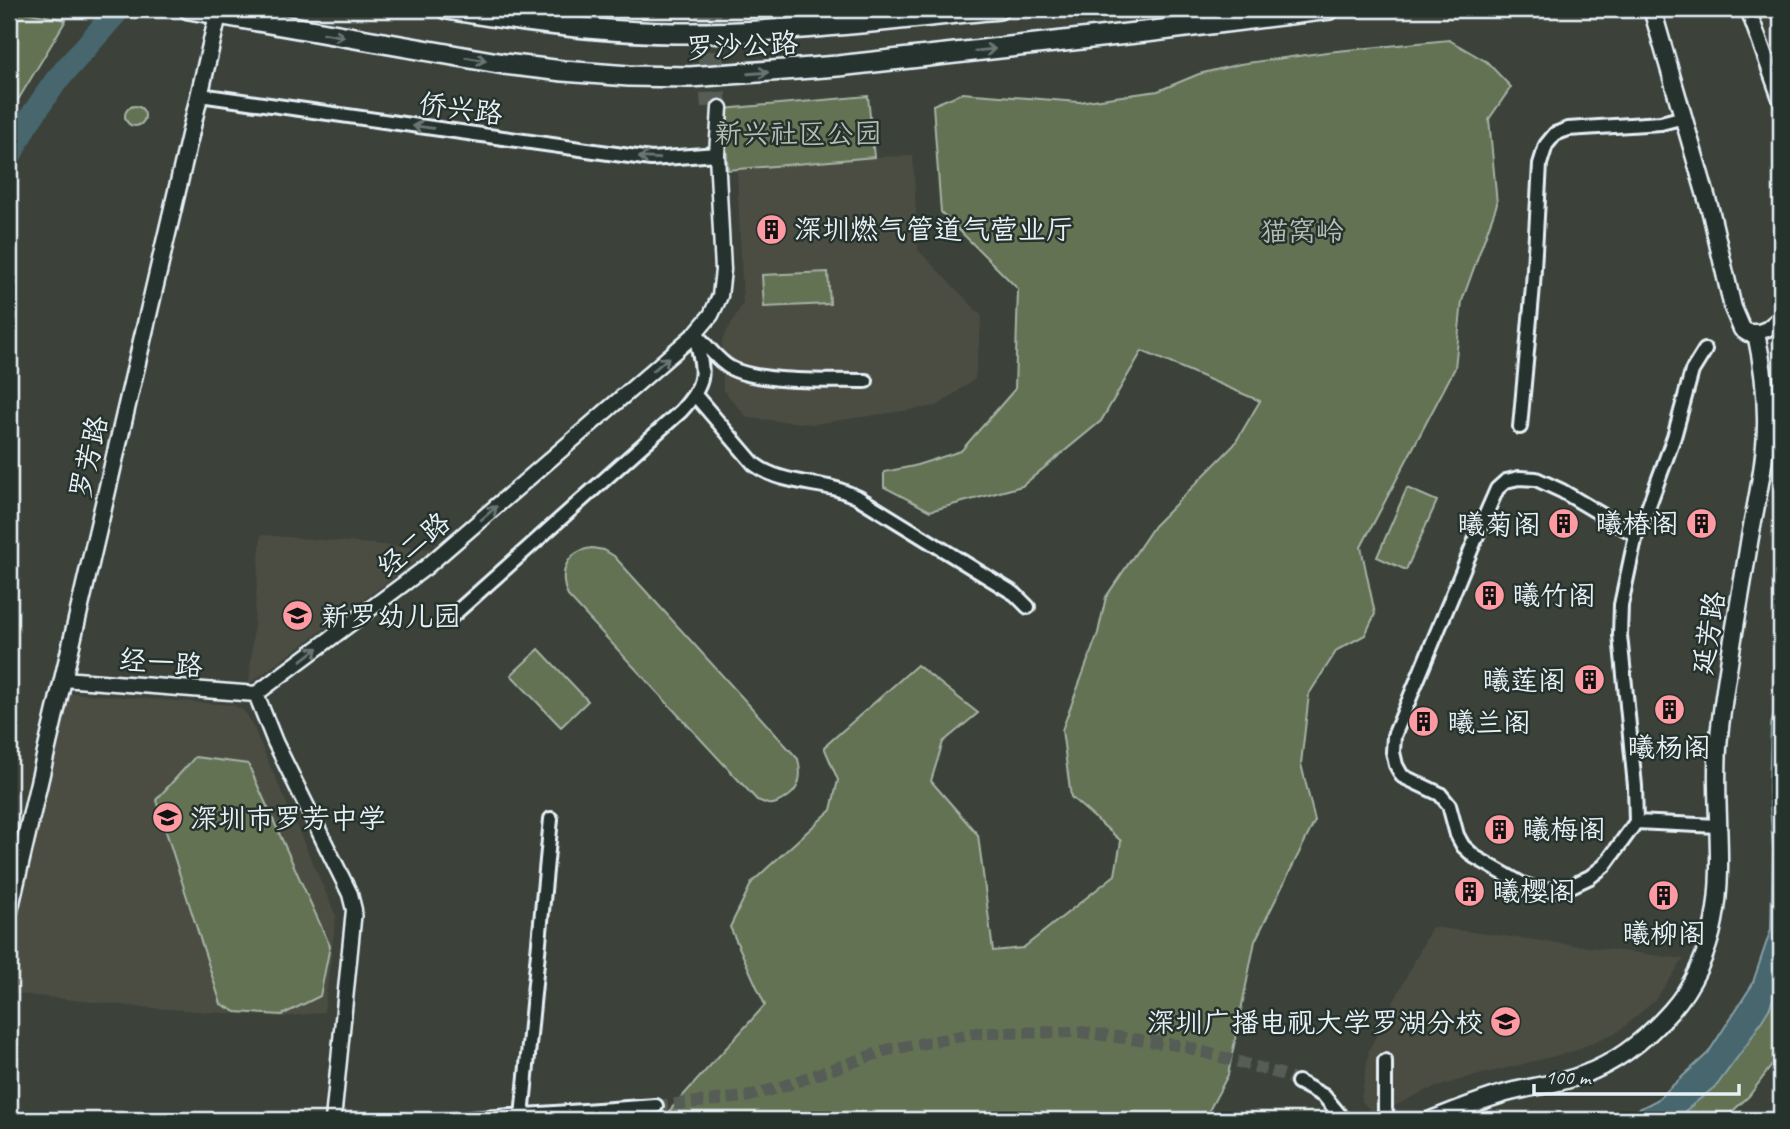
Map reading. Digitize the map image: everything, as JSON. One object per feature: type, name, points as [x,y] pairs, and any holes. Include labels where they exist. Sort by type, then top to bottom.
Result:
[{"type":"highway","name":"罗沙公路","points":[[447,9],[589,29],[674,33],[759,31],[999,9]]},
{"type":"highway","name":"罗沙公路","points":[[203,12],[528,67],[629,76],[690,77],[852,65],[1330,9]]},
{"type":"main road","points":[[1652,9],[1712,213],[1733,308],[1742,329],[1748,333],[1756,333]]},
{"type":"main road","name":"罗芳路","points":[[9,911],[200,95],[203,12]]},
{"type":"main road","name":"延芳路","points":[[1430,1120],[1510,1092],[1583,1075],[1618,1058],[1649,1034],[1671,1010],[1690,985],[1705,953],[1714,922],[1718,891],[1716,776],[1719,734],[1763,458],[1766,419],[1763,367],[1756,333]]},
{"type":"street","points":[[1748,9],[1781,101]]},
{"type":"street","name":"侨兴路","points":[[200,95],[652,159],[717,154]]},
{"type":"street","name":"经二路","points":[[256,694],[425,568],[695,334],[711,315],[720,296],[723,270],[714,109]]},
{"type":"street","points":[[1520,427],[1537,187],[1546,145],[1555,134],[1569,129],[1661,123],[1684,117]]},
{"type":"street","points":[[1756,333],[1767,329],[1781,317]]},
{"type":"street","points":[[695,334],[727,366],[740,373],[761,378],[866,381]]},
{"type":"street","points":[[451,617],[681,411],[695,395],[701,381],[702,368],[695,334]]},
{"type":"street","points":[[1636,535],[1562,491],[1535,479],[1506,481],[1497,489],[1394,736],[1393,752],[1402,776],[1440,794],[1449,805],[1457,835],[1463,846],[1475,857],[1522,884],[1538,889],[1558,890],[1590,877],[1605,865],[1636,822],[1620,635],[1621,604],[1636,535],[1674,437],[1692,371],[1705,350]]},
{"type":"street","points":[[695,395],[754,464],[764,471],[837,489],[859,498],[1015,594],[1028,607]]},
{"type":"street","name":"经一路","points":[[63,679],[256,694]]},
{"type":"street","points":[[256,694],[284,761],[351,894],[354,909],[333,1120]]},
{"type":"street","points":[[522,1116],[551,819]]},
{"type":"street","points":[[1636,822],[1718,826]]},
{"type":"street","points":[[1385,1061],[1385,1110],[1389,1120]]},
{"type":"street","points":[[1298,1083],[1324,1096],[1344,1120]]},
{"type":"street","points":[[454,1120],[656,1106]]},
{"type":"shaded area","points":[[913,156],[918,250],[982,316],[975,379],[937,406],[814,424],[748,418],[723,390],[722,340],[743,303],[737,169]]},
{"type":"shaded area","name":"新罗幼儿园","points":[[261,535],[432,549],[249,684]]},
{"type":"shaded area","name":"深圳市罗芳中学","points":[[69,693],[233,705],[244,711],[336,916],[324,1012],[281,1017],[140,1007],[9,993],[9,955]]},
{"type":"shaded area","name":"深圳广播电视大学罗湖分校","points":[[1432,927],[1684,959],[1655,1000],[1619,1031],[1571,1052],[1424,1091],[1375,1116],[1361,1100],[1369,1050]]},
{"type":"green space","points":[[9,9],[66,20],[9,115]]},
{"type":"green space","name":"猫窝岭","points":[[1449,40],[1487,62],[1511,87],[1489,119],[1497,204],[1462,301],[1455,368],[1361,547],[1375,614],[1365,635],[1337,650],[1309,694],[1301,764],[1315,821],[1255,941],[1228,1075],[1204,1120],[672,1120],[670,1110],[765,1005],[730,927],[752,882],[831,810],[838,780],[824,747],[917,665],[978,713],[943,742],[931,781],[978,835],[993,951],[1023,948],[1115,875],[1121,841],[1071,797],[1062,730],[1098,633],[1106,597],[1154,526],[1234,445],[1260,401],[1142,351],[1101,421],[1022,486],[930,511],[884,487],[884,472],[914,466],[961,451],[1015,389],[1018,289],[941,212],[933,105],[962,93],[1079,102],[1158,91],[1199,74],[1240,64]]},
{"type":"green space","name":"新兴社区公园","points":[[868,96],[874,157],[728,170],[723,109]]},
{"type":"green space","points":[[135,106],[142,109],[145,116],[142,123],[135,126],[128,123],[125,116],[128,109]]},
{"type":"green space","points":[[828,272],[830,304],[764,307],[762,275]]},
{"type":"green space","points":[[1407,488],[1437,501],[1406,570],[1377,557]]},
{"type":"green space","points":[[592,548],[604,550],[614,556],[798,759],[799,782],[794,792],[772,804],[757,800],[568,596],[564,579],[566,565],[576,554]]},
{"type":"green space","points":[[539,649],[588,701],[561,727],[511,675]]},
{"type":"green space","points":[[195,757],[248,764],[330,946],[320,996],[282,1015],[236,1012],[221,1004],[156,800]]},
{"type":"green space","points":[[1781,980],[1781,1053],[1749,1096],[1723,1120],[1673,1120]]},
{"type":"water","points":[[1781,680],[1781,980],[1769,1009],[1717,1085],[1674,1120],[1618,1120],[1657,1100],[1708,1053],[1752,985],[1771,929],[1771,725]]},
{"type":"waterway","points":[[9,157],[25,126],[56,81],[119,9]]},
{"type":"tunnel","points":[[702,9],[708,110]]},
{"type":"tunnel","points":[[713,9],[720,108]]},
{"type":"tunnel","points":[[656,1106],[746,1097],[887,1050],[978,1033],[1081,1032],[1183,1046],[1284,1075],[1298,1082]]},
{"type":"place","name":"深圳燃气管道气营业厅","points":[[771,229]]},
{"type":"place","name":"曦椿阁","points":[[1702,523]]},
{"type":"place","name":"曦菊阁","points":[[1564,524]]},
{"type":"place","name":"曦竹阁","points":[[1489,595]]},
{"type":"place","name":"新罗幼儿园","points":[[298,616]]},
{"type":"place","name":"曦莲阁","points":[[1589,680]]},
{"type":"place","name":"曦杨阁","points":[[1669,710]]},
{"type":"place","name":"曦兰阁","points":[[1424,722]]},
{"type":"place","name":"深圳市罗芳中学","points":[[167,818]]},
{"type":"place","name":"曦梅阁","points":[[1499,829]]},
{"type":"place","name":"曦樱阁","points":[[1469,891]]},
{"type":"place","name":"曦柳阁","points":[[1664,896]]},
{"type":"place","name":"深圳广播电视大学罗湖分校","points":[[1506,1022]]}]
